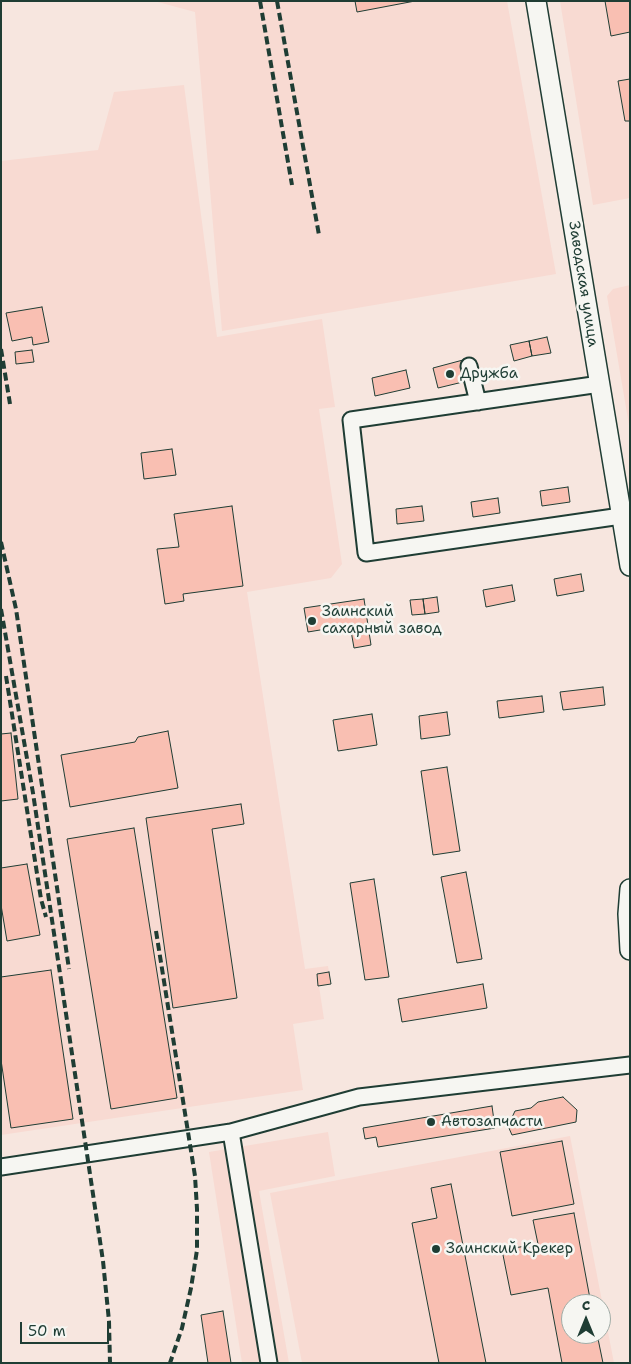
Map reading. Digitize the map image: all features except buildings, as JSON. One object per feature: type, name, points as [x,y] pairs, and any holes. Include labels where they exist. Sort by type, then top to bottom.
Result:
[{"type":"main road","name":"Заводская улица","points":[[536,1],[630,566]]},
{"type":"main road","points":[[630,889],[628,914],[630,950]]},
{"type":"street","points":[[468,366],[478,402]]},
{"type":"street","points":[[600,384],[351,420],[366,553],[621,516]]},
{"type":"street","points":[[1,1167],[231,1132],[359,1097],[630,1065]]},
{"type":"street","points":[[231,1132],[269,1363]]},
{"type":"shaded area","points":[[154,1],[507,1],[556,274],[222,331],[195,12]]},
{"type":"shaded area","points":[[560,1],[630,1],[630,198],[593,205]]},
{"type":"shaded area","name":"Заинский сахарный завод","points":[[184,85],[217,337],[322,319],[335,407],[319,409],[342,564],[331,578],[247,592],[305,969],[328,966],[331,984],[319,986],[324,1019],[293,1024],[303,1090],[1,1135],[1,161],[98,150],[114,92]]},
{"type":"shaded area","points":[[630,285],[630,431],[607,296],[613,289]]},
{"type":"shaded area","points":[[328,1132],[335,1176],[259,1191],[289,1363],[242,1363],[209,1152]]},
{"type":"shaded area","name":"Заинский Крекер","points":[[570,1136],[601,1294],[561,1294],[561,1344],[610,1344],[614,1363],[302,1363],[270,1193]]},
{"type":"railway","points":[[260,1],[292,185]]},
{"type":"railway","points":[[277,1],[319,235]]},
{"type":"railway","points":[[1,349],[10,404]]},
{"type":"railway","points":[[1,542],[16,609],[69,969]]},
{"type":"railway","points":[[1,609],[33,793],[103,1261],[109,1321],[110,1363]]},
{"type":"railway","points":[[6,676],[41,899],[46,917]]},
{"type":"railway","points":[[156,931],[195,1176],[197,1209],[197,1250],[191,1288],[182,1328],[170,1363]]},
{"type":"place","name":"Дружба","points":[[450,374]]},
{"type":"place","name":"Заинский сахарный завод","points":[[312,621]]},
{"type":"place","name":"Автозапчасти","points":[[431,1122]]},
{"type":"place","name":"Заинский Крекер","points":[[436,1249]]}]
